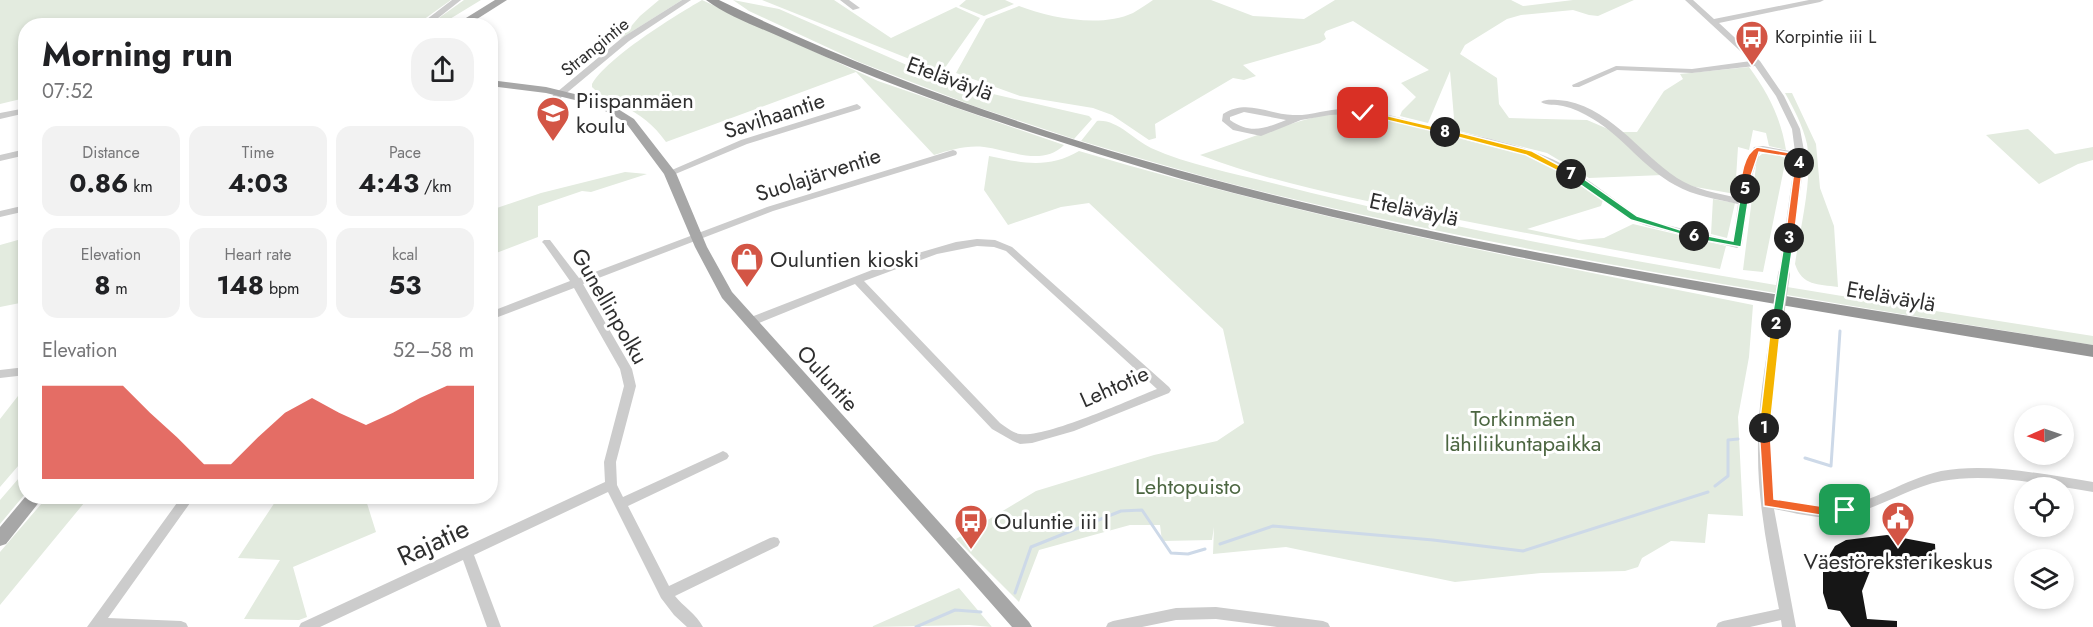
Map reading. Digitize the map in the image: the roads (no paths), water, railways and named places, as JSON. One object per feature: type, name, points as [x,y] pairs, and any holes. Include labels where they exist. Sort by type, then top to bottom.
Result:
[{"type":"highway","name":"Eteläväylä","points":[[716,0],[751,18],[883,76],[1056,138],[1246,192],[1413,231],[1632,273],[2093,351]]},
{"type":"main road","points":[[463,18],[492,0]]},
{"type":"main road","points":[[472,18],[502,0]]},
{"type":"main road","name":"Ouluntie","points":[[498,85],[558,96],[638,134],[653,149],[670,173],[696,237],[717,280],[750,322],[1023,627]]},
{"type":"main road","name":"Ouluntie","points":[[498,91],[558,96]]},
{"type":"main road","points":[[0,539],[29,504]]},
{"type":"street","points":[[433,18],[457,0]]},
{"type":"street","name":"Strangintie","points":[[558,96],[626,39],[687,0]]},
{"type":"street","points":[[844,0],[856,8]]},
{"type":"street","points":[[1689,0],[1756,63],[1772,82],[1796,129],[1800,156],[1776,322],[1764,428],[1768,503],[1775,559],[1789,627]]},
{"type":"street","points":[[1713,22],[1820,0]]},
{"type":"street","points":[[1576,85],[1616,68],[1692,71],[1756,63]]},
{"type":"street","points":[[1545,102],[1565,102],[1588,113],[1623,138],[1676,182],[1744,202]]},
{"type":"street","name":"Savihaantie","points":[[670,173],[744,142],[857,107]]},
{"type":"street","points":[[1299,118],[1272,115],[1245,108],[1233,111],[1226,116],[1226,121],[1236,128],[1261,133],[1299,118],[1338,111],[1363,113],[1529,153],[1561,167],[1634,218],[1670,230],[1737,245],[1746,176],[1755,151],[1800,156]]},
{"type":"street","points":[[0,116],[18,112]]},
{"type":"street","name":"Suolajärventie","points":[[498,313],[770,209],[953,153]]},
{"type":"street","points":[[0,158],[18,154]]},
{"type":"street","points":[[0,214],[18,210]]},
{"type":"street","name":"Gunellinpolku","points":[[547,242],[577,284],[629,376],[628,399],[610,462],[611,485],[666,594],[679,611],[696,627]]},
{"type":"street","name":"Lehtotie","points":[[750,322],[857,280],[943,250],[977,243],[1002,244],[1165,390],[1051,434],[1020,439],[996,426],[857,280]]},
{"type":"street","points":[[0,374],[18,372]]},
{"type":"street","points":[[621,504],[723,456]]},
{"type":"street","points":[[1768,503],[1826,512],[1845,510],[1933,478],[1954,474],[2046,480],[2093,487]]},
{"type":"street","name":"Rajatie","points":[[306,627],[611,485]]},
{"type":"street","points":[[95,626],[183,504]]},
{"type":"street","points":[[666,594],[774,542]]},
{"type":"street","points":[[467,553],[494,627]]},
{"type":"street","points":[[1113,627],[1176,614],[1216,613],[1323,627]]},
{"type":"street","points":[[1723,627],[1786,613]]},
{"type":"street","points":[[95,626],[181,627]]},
{"type":"waterway","points":[[1805,458],[1831,466],[1840,331]]},
{"type":"waterway","points":[[1715,486],[1728,476],[1728,440],[1738,439]]},
{"type":"waterway","points":[[1220,544],[1273,526],[1433,540],[1523,551],[1708,492]]},
{"type":"waterway","points":[[1015,593],[1031,547],[1121,511],[1142,510],[1171,553],[1188,554],[1205,549]]},
{"type":"waterway","points":[[916,627],[955,610],[981,612]]},
{"type":"place","name":"Korpintie iii L","points":[[1752,66]]},
{"type":"place","name":"Piispanmäen koulu","points":[[553,142]]},
{"type":"place","name":"Ouluntien kioski","points":[[747,288]]},
{"type":"place","name":"Väestöreksterikeskus","points":[[1898,547]]},
{"type":"place","name":"Ouluntie iii I","points":[[971,550]]},
{"type":"park label","name":"Torkinmäen lähiliikuntapaikka","points":[[1523,431]]},
{"type":"park label","name":"Lehtopuisto","points":[[1188,486]]}]
